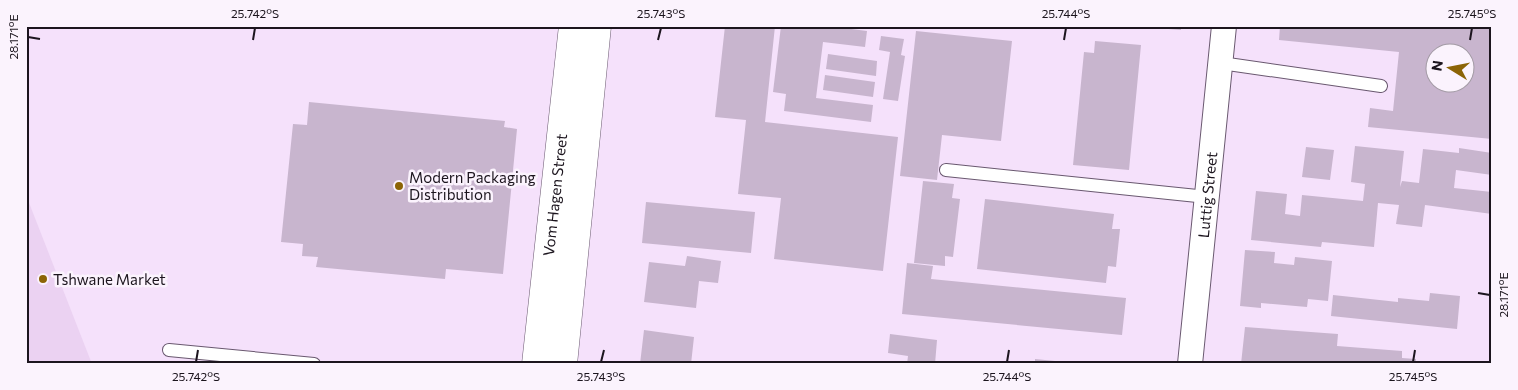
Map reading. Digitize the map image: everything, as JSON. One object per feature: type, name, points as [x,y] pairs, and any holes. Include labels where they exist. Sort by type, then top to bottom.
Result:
[{"type":"main road","name":"Vom Hagen Street","points":[[536,364],[573,26]]},
{"type":"main road","name":"Vom Hagen Street","points":[[563,364],[597,26]]},
{"type":"street","name":"Luttig Street","points":[[1190,364],[1224,26]]},
{"type":"lane","points":[[1220,63],[1381,86]]},
{"type":"lane","points":[[946,170],[1207,197]]},
{"type":"lane","points":[[169,350],[314,364]]},
{"type":"shaded area","name":"Tshwane Market","points":[[26,195],[92,364],[26,364]]},
{"type":"building","points":[[725,26],[775,26],[765,122],[898,137],[883,271],[774,259],[781,198],[738,194],[746,120],[715,117]]},
{"type":"building","points":[[781,26],[828,26],[867,31],[865,47],[823,42],[816,98],[873,105],[871,122],[784,111],[786,94],[773,92]]},
{"type":"building","points":[[1157,26],[1181,26],[1181,30],[1156,28]]},
{"type":"building","points":[[1280,26],[1492,26],[1492,139],[1368,127],[1370,108],[1393,111],[1399,52],[1279,40]]},
{"type":"building","points":[[916,31],[1012,41],[1001,141],[942,135],[937,180],[900,176]]},
{"type":"building","points":[[881,36],[904,39],[901,55],[905,56],[898,101],[883,99],[890,52],[879,50]]},
{"type":"building","points":[[1095,41],[1141,45],[1129,170],[1073,165],[1084,52],[1094,53]]},
{"type":"building","points":[[828,54],[877,61],[876,76],[826,69]]},
{"type":"building","points":[[825,75],[875,82],[873,97],[823,90]]},
{"type":"building","name":"Modern Packaging Distribution","points":[[309,102],[505,121],[504,127],[517,129],[503,274],[446,269],[445,279],[316,267],[318,257],[302,256],[303,244],[281,242],[293,124],[307,125]]},
{"type":"building","points":[[1355,146],[1404,151],[1400,187],[1402,181],[1419,183],[1423,149],[1459,153],[1459,148],[1492,153],[1492,175],[1456,170],[1454,188],[1492,192],[1492,214],[1425,205],[1422,227],[1396,224],[1399,205],[1378,203],[1374,247],[1322,242],[1321,247],[1251,240],[1256,191],[1287,194],[1285,214],[1300,216],[1302,195],[1363,201],[1365,184],[1351,182]]},
{"type":"building","points":[[1306,147],[1334,150],[1330,180],[1302,177]]},
{"type":"building","points":[[923,181],[954,184],[952,198],[960,199],[953,257],[945,256],[945,266],[914,263]]},
{"type":"building","points":[[985,199],[1114,214],[1112,229],[1120,229],[1116,267],[1108,266],[1106,283],[977,269]]},
{"type":"building","points":[[646,202],[755,212],[751,253],[642,243]]},
{"type":"building","points":[[1245,250],[1275,252],[1274,263],[1294,265],[1295,257],[1332,261],[1328,301],[1308,299],[1307,307],[1261,303],[1261,308],[1240,306]]},
{"type":"building","points":[[687,256],[721,261],[718,283],[699,281],[696,308],[644,302],[649,262],[685,266]]},
{"type":"building","points":[[907,263],[933,266],[931,279],[1126,298],[1122,335],[902,314]]},
{"type":"building","points":[[1430,293],[1460,296],[1457,329],[1331,316],[1333,295],[1398,302],[1398,298],[1429,301]]},
{"type":"building","points":[[1245,327],[1338,334],[1337,346],[1402,351],[1402,358],[1416,359],[1416,364],[1241,364]]},
{"type":"building","points":[[644,330],[694,337],[691,364],[640,364]]},
{"type":"building","points":[[890,334],[937,340],[935,364],[907,364],[908,356],[888,353]]},
{"type":"building","points":[[1035,359],[1065,362],[1064,364],[1035,364]]},
{"type":"place","name":"Modern Packaging Distribution","points":[[399,186]]},
{"type":"place","name":"Tshwane Market","points":[[43,279]]}]
